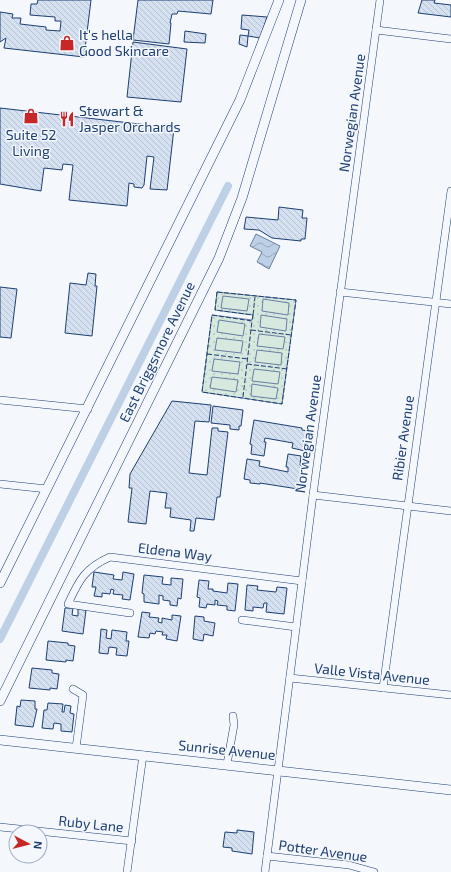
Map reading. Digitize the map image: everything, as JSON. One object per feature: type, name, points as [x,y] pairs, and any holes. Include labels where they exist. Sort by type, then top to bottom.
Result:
[{"type":"main road","points":[[0,583],[3,570],[88,409],[240,100],[278,0]]},
{"type":"main road","name":"East Briggsmore Avenue","points":[[0,701],[219,258],[242,198],[301,0]]},
{"type":"main road","name":"Sunrise Avenue","points":[[0,740],[451,790]]},
{"type":"street","name":"Norwegian Avenue","points":[[265,872],[313,495],[380,0]]},
{"type":"street","points":[[376,30],[451,39]]},
{"type":"street","name":"Ribier Avenue","points":[[383,688],[451,191]]},
{"type":"street","points":[[340,292],[451,304]]},
{"type":"street","points":[[0,400],[88,409]]},
{"type":"street","points":[[0,484],[47,489]]},
{"type":"street","points":[[313,495],[451,511]]},
{"type":"street","name":"Eldena Way","points":[[130,613],[68,604],[80,578],[98,562],[110,557],[302,581]]},
{"type":"street","points":[[242,620],[296,627]]},
{"type":"street","name":"Valle Vista Avenue","points":[[290,678],[451,696]]},
{"type":"street","points":[[73,689],[83,695],[76,748]]},
{"type":"street","points":[[227,764],[234,725],[233,716]]},
{"type":"street","points":[[128,872],[143,755]]},
{"type":"street","name":"Ruby Lane","points":[[0,827],[132,841]]},
{"type":"street","name":"Potter Avenue","points":[[267,856],[349,865],[364,871],[374,872]]},
{"type":"shaded area","points":[[217,292],[296,300],[282,404],[202,392],[212,315],[252,320],[253,315],[215,310]]},
{"type":"shaded area","points":[[223,296],[249,299],[247,311],[221,308]]},
{"type":"shaded area","points":[[263,299],[289,303],[288,315],[262,311]]},
{"type":"shaded area","points":[[261,315],[287,319],[286,331],[260,327]]},
{"type":"shaded area","points":[[219,320],[245,324],[243,336],[217,332]]},
{"type":"shaded area","points":[[259,334],[285,337],[283,349],[257,346]]},
{"type":"shaded area","points":[[217,338],[243,341],[241,353],[215,350]]},
{"type":"shaded area","points":[[257,350],[282,353],[281,365],[255,362]]},
{"type":"shaded area","points":[[214,359],[240,362],[238,374],[212,371]]},
{"type":"shaded area","points":[[254,369],[280,372],[278,384],[252,381]]},
{"type":"shaded area","points":[[212,377],[238,380],[236,392],[210,388]]},
{"type":"shaded area","points":[[252,384],[278,388],[276,399],[251,396]]},
{"type":"water","points":[[256,234],[280,246],[269,269],[257,262],[262,252],[250,246]]},
{"type":"building","points":[[38,0],[91,0],[84,57],[4,48],[6,38],[0,42],[0,12],[13,14],[12,18],[21,18],[20,24],[46,27],[46,30],[60,31],[61,21],[55,21],[55,17],[30,15],[31,4],[37,4]]},
{"type":"building","points":[[138,0],[213,0],[211,14],[178,11],[177,14],[172,14],[169,44],[133,40]]},
{"type":"building","points":[[422,0],[435,0],[434,3],[451,5],[451,17],[418,13]]},
{"type":"building","points":[[242,15],[267,17],[260,38],[248,36],[249,30],[241,29]]},
{"type":"building","points":[[185,31],[206,34],[205,43],[184,42]]},
{"type":"building","points":[[240,35],[248,36],[247,47],[239,44]]},
{"type":"building","points":[[133,42],[187,49],[181,102],[127,97]]},
{"type":"building","points":[[0,108],[174,128],[167,190],[150,189],[154,157],[147,156],[144,185],[142,188],[134,187],[134,184],[129,183],[127,206],[69,200],[73,165],[63,164],[62,170],[44,168],[41,191],[0,184]]},
{"type":"building","points":[[279,207],[303,210],[302,218],[307,218],[305,239],[301,239],[301,241],[272,238],[259,230],[244,229],[246,217],[278,220]]},
{"type":"building","points":[[88,273],[96,274],[95,286],[97,286],[92,336],[65,333],[70,283],[86,285]]},
{"type":"building","points":[[0,287],[17,289],[11,338],[0,337]]},
{"type":"building","points":[[172,401],[211,405],[209,422],[195,421],[189,473],[207,475],[212,428],[218,428],[218,431],[228,432],[220,497],[217,497],[214,520],[196,518],[194,531],[190,531],[191,520],[170,517],[171,508],[165,508],[167,493],[150,491],[146,524],[128,522],[132,488],[129,488],[130,474]]},
{"type":"building","points":[[213,406],[243,410],[239,430],[230,429],[230,425],[211,423]]},
{"type":"building","points":[[254,420],[302,428],[302,430],[308,431],[305,451],[292,448],[293,443],[265,438],[264,442],[266,442],[264,456],[251,454],[252,445],[250,444]]},
{"type":"building","points":[[288,454],[301,456],[300,465],[302,466],[298,489],[260,483],[250,483],[250,480],[244,479],[247,459],[260,461],[259,466],[288,472],[288,467],[286,467]]},
{"type":"building","points":[[94,572],[114,575],[113,579],[122,580],[123,572],[134,574],[130,600],[122,599],[123,595],[113,594],[114,590],[111,589],[110,594],[102,593],[102,597],[94,596],[96,587],[92,587]]},
{"type":"building","points":[[144,575],[163,577],[162,584],[171,585],[171,578],[183,579],[181,599],[178,598],[177,606],[170,605],[170,601],[163,600],[163,596],[159,595],[159,604],[144,602],[144,594],[142,593]]},
{"type":"building","points":[[199,580],[209,581],[208,589],[227,593],[228,583],[238,584],[235,611],[227,610],[227,606],[217,605],[218,601],[215,600],[215,605],[207,604],[206,608],[199,607],[200,598],[197,597]]},
{"type":"building","points":[[247,585],[258,586],[257,590],[276,592],[277,587],[287,588],[284,614],[266,612],[267,603],[264,603],[263,608],[253,607],[253,611],[245,610]]},
{"type":"building","points":[[65,608],[73,608],[72,615],[78,616],[78,609],[86,610],[83,634],[62,631]]},
{"type":"building","points":[[142,612],[150,613],[149,617],[159,618],[158,622],[162,623],[162,618],[172,620],[172,615],[181,616],[177,641],[166,639],[167,635],[162,635],[163,632],[156,631],[155,634],[150,633],[149,638],[138,637]]},
{"type":"building","points":[[195,616],[204,617],[204,621],[215,623],[213,636],[204,634],[203,641],[193,639]]},
{"type":"building","points":[[101,629],[107,630],[106,638],[111,639],[112,630],[127,632],[126,641],[129,641],[127,656],[116,655],[117,648],[109,647],[108,654],[99,653]]},
{"type":"building","points":[[48,641],[68,643],[68,645],[75,646],[73,661],[66,660],[66,662],[46,660]]},
{"type":"building","points":[[32,668],[52,670],[52,673],[59,674],[57,689],[50,688],[50,690],[29,688]]},
{"type":"building","points":[[21,700],[35,701],[35,709],[37,709],[33,727],[15,725],[17,706],[20,707]]},
{"type":"building","points":[[48,703],[63,704],[62,712],[64,712],[65,705],[71,706],[70,713],[74,714],[72,732],[61,731],[61,724],[54,723],[53,729],[42,728],[44,710],[47,710]]},
{"type":"building","points":[[237,830],[254,832],[252,854],[232,851],[232,848],[223,847],[225,832],[237,833]]},
{"type":"waterway","points":[[0,639],[228,186]]},
{"type":"fence","points":[[217,292],[296,300],[282,404],[202,392],[212,315],[252,321],[253,315],[215,310],[217,292]]},
{"type":"fence","points":[[253,315],[255,297]]},
{"type":"fence","points":[[243,397],[252,321]]},
{"type":"fence","points":[[251,330],[291,335]]},
{"type":"fence","points":[[207,354],[248,359]]},
{"type":"fence","points":[[247,364],[287,369]]},
{"type":"place","name":"It's hella Good Skincare","points":[[67,43]]},
{"type":"place","name":"Suite 52 Living","points":[[31,116]]},
{"type":"place","name":"Stewart & Jasper Orchards","points":[[67,119]]}]
